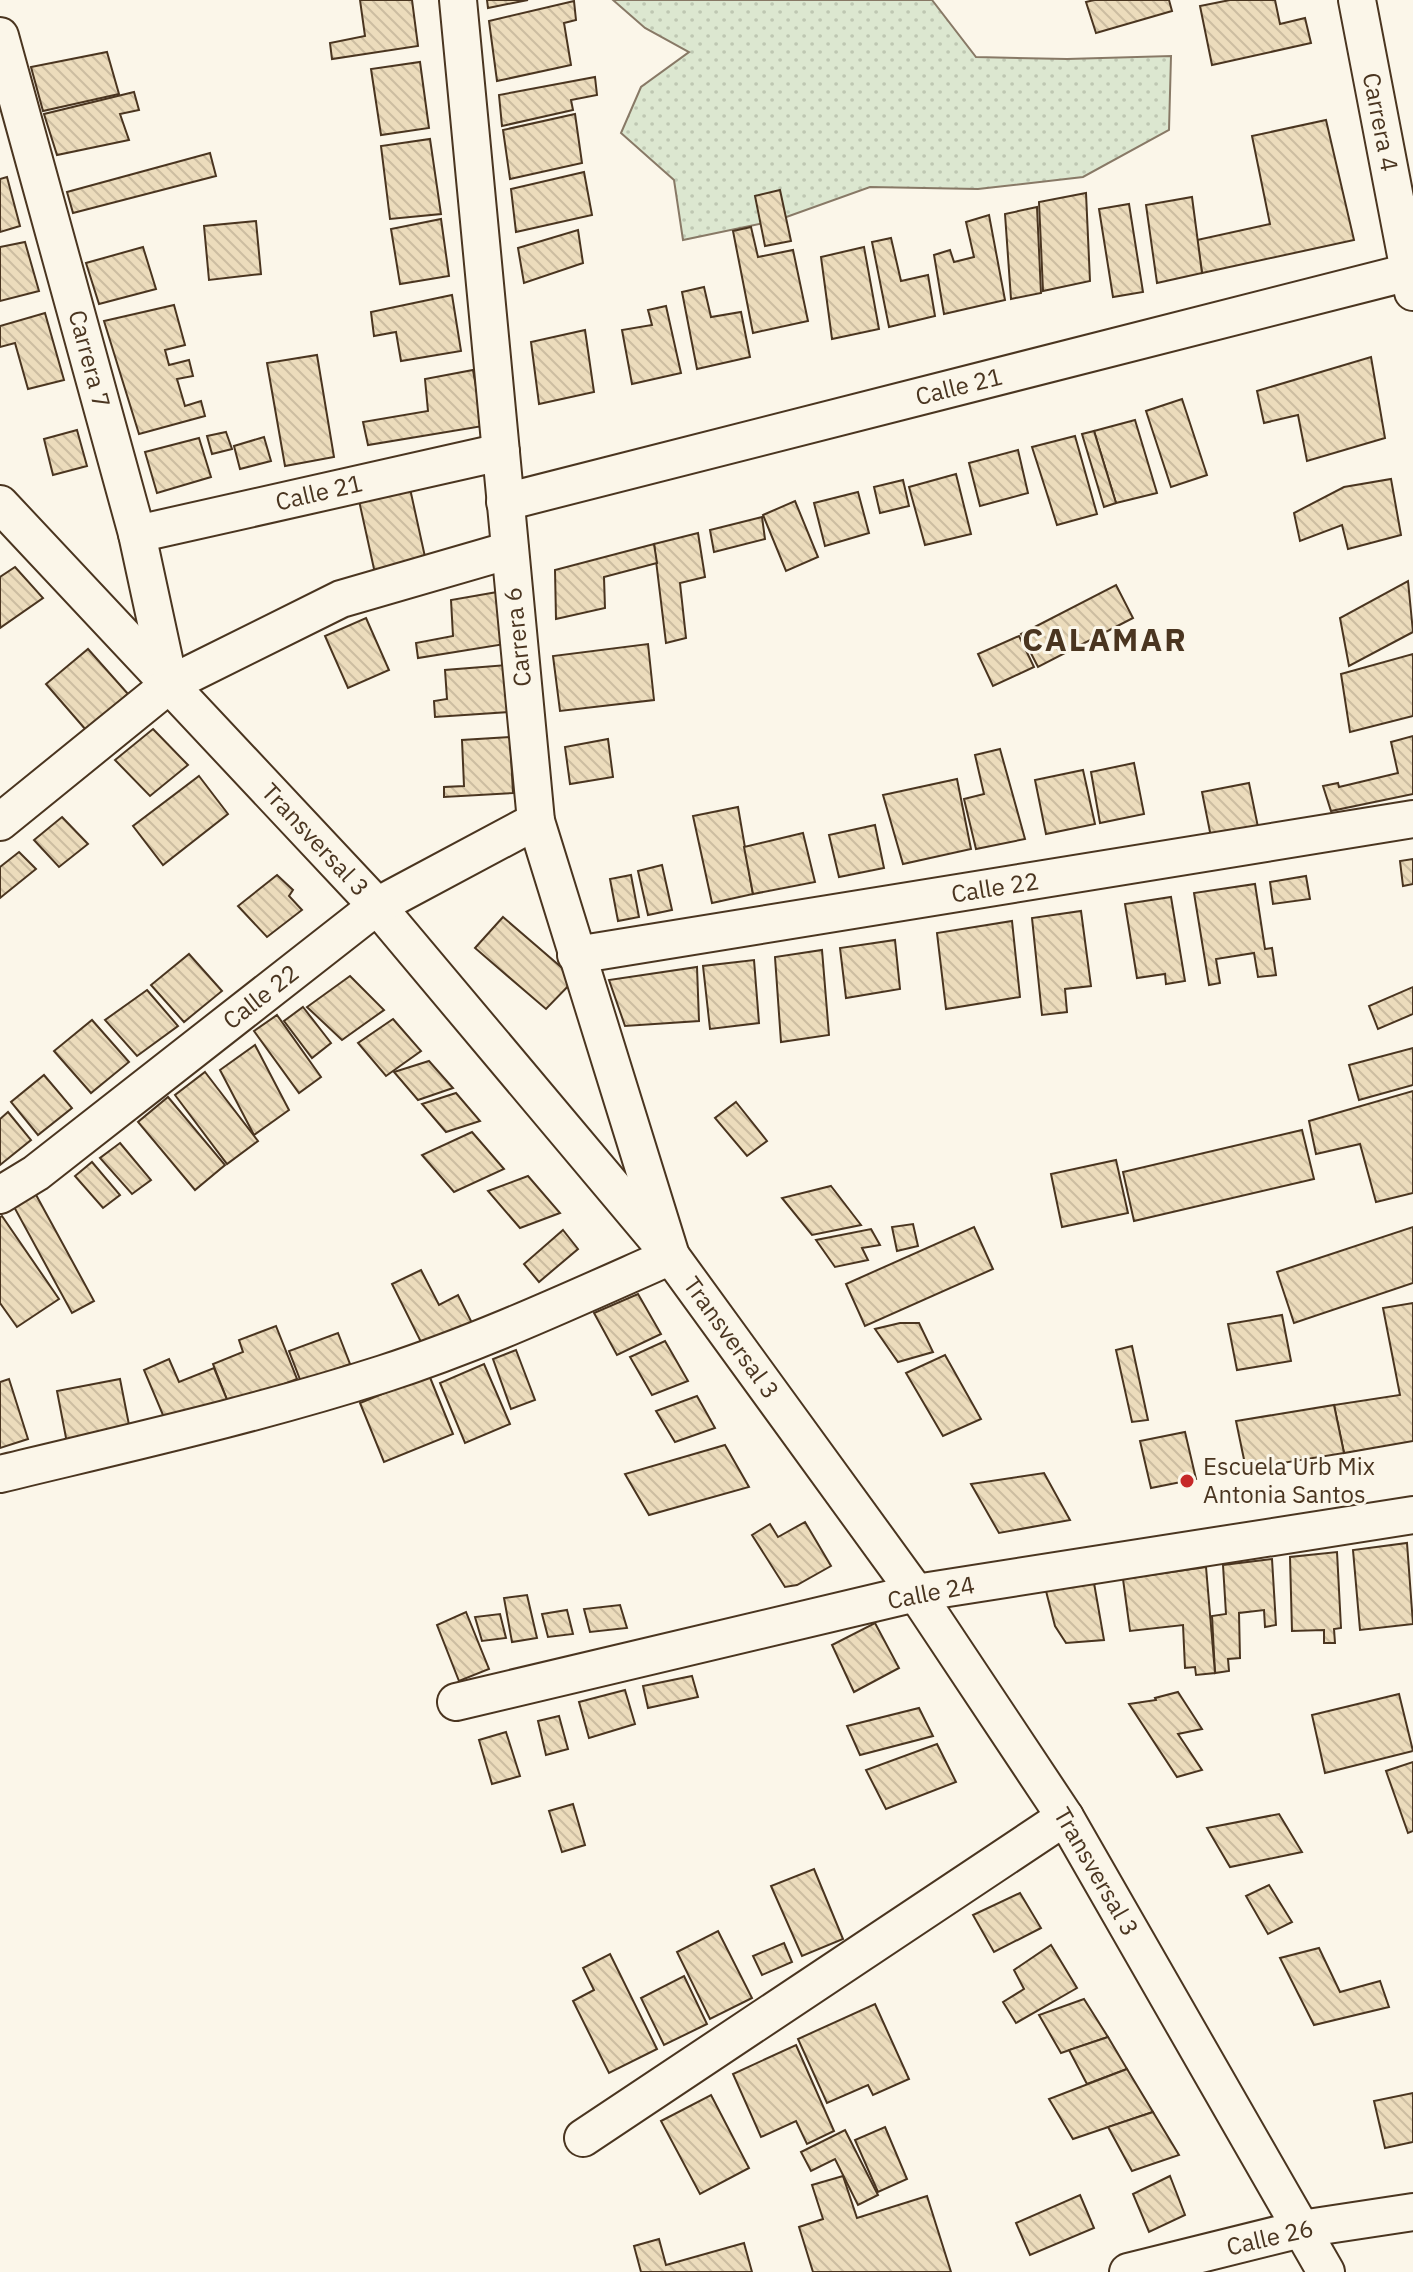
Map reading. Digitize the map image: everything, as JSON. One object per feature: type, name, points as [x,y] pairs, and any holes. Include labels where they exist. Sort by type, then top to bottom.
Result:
[{"type":"street","name":"Carrera 6","points":[[458,0],[536,821],[671,1256]]},
{"type":"street","name":"Carrera 4","points":[[1357,0],[1412,278]]},
{"type":"street","name":"Carrera 7","points":[[0,36],[137,534],[170,684]]},
{"type":"street","name":"Calle 21","points":[[505,502],[1412,278]]},
{"type":"street","name":"Calle 21","points":[[137,534],[501,452]]},
{"type":"street","name":"Transversal 3","points":[[0,504],[377,906],[671,1256],[916,1593],[1065,1817],[1326,2272]]},
{"type":"street","points":[[0,822],[170,684],[341,599],[510,550]]},
{"type":"street","name":"Calle 22","points":[[576,955],[1413,819]]},
{"type":"street","name":"Calle 22","points":[[0,1195],[36,1173],[377,906],[536,821]]},
{"type":"street","points":[[0,1474],[208,1423],[384,1374],[510,1328],[671,1256]]},
{"type":"street","name":"Calle 24","points":[[456,1702],[916,1593],[1413,1515]]},
{"type":"street","points":[[583,2138],[1065,1817]]},
{"type":"street","name":"Calle 26","points":[[1128,2272],[1301,2229],[1413,2212]]},
{"type":"green space","points":[[613,0],[932,0],[976,57],[1067,59],[1171,56],[1169,130],[1083,177],[978,189],[870,187],[778,220],[683,240],[674,180],[621,133],[641,87],[689,52],[645,28]]},
{"type":"building","points":[[360,0],[412,0],[418,46],[332,59],[330,43],[365,36]]},
{"type":"building","points":[[487,0],[528,0],[488,8]]},
{"type":"building","points":[[1169,0],[1172,11],[1096,33],[1086,2]]},
{"type":"building","points":[[1230,0],[1275,0],[1280,24],[1305,18],[1311,43],[1212,65],[1200,6]]},
{"type":"building","points":[[574,1],[576,20],[564,23],[571,65],[497,81],[489,21]]},
{"type":"building","points":[[107,52],[119,94],[43,111],[31,67]]},
{"type":"building","points":[[420,62],[429,128],[381,135],[371,69]]},
{"type":"building","points":[[595,77],[597,95],[571,100],[573,110],[502,126],[499,95]]},
{"type":"building","points":[[134,92],[139,110],[120,114],[129,140],[57,155],[44,114]]},
{"type":"building","points":[[575,114],[582,163],[510,179],[503,130]]},
{"type":"building","points":[[1326,120],[1354,240],[1202,273],[1197,240],[1270,224],[1252,136]]},
{"type":"building","points":[[430,139],[441,214],[390,219],[381,146]]},
{"type":"building","points":[[210,153],[216,176],[73,213],[67,192]]},
{"type":"building","points":[[584,172],[592,215],[516,232],[511,189]]},
{"type":"building","points":[[7,177],[20,226],[0,232],[0,179]]},
{"type":"building","points":[[780,190],[791,241],[765,246],[755,196]]},
{"type":"building","points":[[1086,193],[1090,281],[1043,291],[1039,202]]},
{"type":"building","points":[[1192,197],[1202,273],[1157,283],[1146,205]]},
{"type":"building","points":[[1129,204],[1143,292],[1113,297],[1099,209]]},
{"type":"building","points":[[1037,207],[1041,293],[1011,299],[1005,214]]},
{"type":"building","points":[[989,215],[1005,300],[944,314],[934,255],[950,250],[954,262],[974,257],[966,222]]},
{"type":"building","points":[[441,219],[449,276],[400,284],[391,229]]},
{"type":"building","points":[[256,221],[261,274],[209,280],[204,226]]},
{"type":"building","points":[[751,227],[758,257],[793,250],[808,321],[753,333],[733,231]]},
{"type":"building","points":[[578,230],[583,263],[524,283],[518,248]]},
{"type":"building","points":[[891,238],[901,281],[928,275],[935,316],[889,327],[872,242]]},
{"type":"building","points":[[25,242],[39,291],[0,301],[0,247]]},
{"type":"building","points":[[143,247],[156,289],[99,304],[86,263]]},
{"type":"building","points":[[864,247],[879,329],[832,339],[821,257]]},
{"type":"building","points":[[704,287],[711,317],[741,312],[750,357],[697,369],[682,292]]},
{"type":"building","points":[[452,295],[461,351],[401,361],[396,332],[374,336],[371,312]]},
{"type":"building","points":[[174,305],[185,345],[165,350],[169,365],[189,360],[193,376],[177,379],[185,406],[201,401],[205,416],[139,434],[104,321]]},
{"type":"building","points":[[666,306],[681,373],[632,384],[622,330],[652,325],[648,310]]},
{"type":"building","points":[[45,313],[64,380],[28,389],[15,343],[0,347],[0,326]]},
{"type":"building","points":[[585,330],[594,392],[539,404],[531,342]]},
{"type":"building","points":[[317,355],[334,457],[285,466],[267,363]]},
{"type":"building","points":[[1371,357],[1385,438],[1307,461],[1298,415],[1264,423],[1257,391]]},
{"type":"building","points":[[473,370],[483,426],[368,445],[363,422],[428,411],[425,379]]},
{"type":"building","points":[[1182,399],[1207,475],[1171,487],[1146,411]]},
{"type":"building","points":[[1135,420],[1157,493],[1116,503],[1094,431]]},
{"type":"building","points":[[77,430],[87,466],[53,475],[44,439]]},
{"type":"building","points":[[1094,431],[1116,503],[1104,507],[1082,434]]},
{"type":"building","points":[[226,432],[232,449],[212,454],[207,436]]},
{"type":"building","points":[[1075,436],[1097,514],[1057,525],[1032,447]]},
{"type":"building","points":[[264,437],[271,461],[240,469],[234,446]]},
{"type":"building","points":[[199,438],[211,477],[157,493],[145,452]]},
{"type":"building","points":[[1018,450],[1028,493],[980,506],[969,463]]},
{"type":"building","points":[[956,474],[971,534],[925,545],[909,487]]},
{"type":"building","points":[[1391,479],[1401,535],[1348,549],[1342,525],[1300,541],[1294,513],[1344,487]]},
{"type":"building","points":[[903,480],[909,506],[880,513],[874,487]]},
{"type":"building","points":[[409,484],[427,566],[376,578],[358,496]]},
{"type":"building","points":[[858,492],[869,533],[825,546],[814,503]]},
{"type":"building","points":[[795,501],[818,557],[786,571],[763,515]]},
{"type":"building","points":[[762,517],[765,539],[714,552],[710,530]]},
{"type":"building","points":[[698,533],[705,577],[680,583],[686,638],[666,643],[654,544]]},
{"type":"building","points":[[654,544],[657,563],[604,577],[605,608],[556,619],[555,570]]},
{"type":"building","points":[[15,567],[43,598],[0,628],[0,577]]},
{"type":"building","points":[[1408,581],[1413,632],[1349,666],[1340,618]]},
{"type":"building","points":[[1116,585],[1133,618],[1038,667],[1021,634]]},
{"type":"building","points":[[503,591],[505,644],[418,658],[416,643],[453,636],[451,600]]},
{"type":"building","points":[[366,618],[389,670],[348,688],[325,636]]},
{"type":"building","points":[[1019,636],[1034,667],[993,686],[978,654]]},
{"type":"building","points":[[648,644],[654,700],[560,711],[553,656]]},
{"type":"building","points":[[88,649],[128,694],[86,730],[46,684]]},
{"type":"building","points":[[1413,654],[1413,716],[1350,732],[1341,674]]},
{"type":"building","points":[[507,665],[509,712],[435,717],[434,701],[447,699],[445,670]]},
{"type":"building","points":[[153,729],[188,765],[150,796],[115,760]]},
{"type":"building","points":[[1413,736],[1413,794],[1331,811],[1323,786],[1338,783],[1339,787],[1398,773],[1391,742]]},
{"type":"building","points":[[510,737],[513,793],[444,797],[444,787],[464,786],[462,740]]},
{"type":"building","points":[[608,739],[613,777],[570,784],[565,747]]},
{"type":"building","points":[[1000,749],[1025,839],[976,849],[964,799],[984,794],[975,755]]},
{"type":"building","points":[[1134,763],[1144,814],[1100,823],[1091,772]]},
{"type":"building","points":[[1083,770],[1095,824],[1046,834],[1035,780]]},
{"type":"building","points":[[199,776],[228,814],[163,865],[133,826]]},
{"type":"building","points":[[957,779],[971,849],[903,864],[883,795]]},
{"type":"building","points":[[1249,783],[1258,827],[1211,837],[1202,792]]},
{"type":"building","points":[[738,807],[753,894],[712,903],[693,816]]},
{"type":"building","points":[[62,817],[88,844],[59,867],[34,840]]},
{"type":"building","points":[[875,825],[884,868],[839,877],[829,835]]},
{"type":"building","points":[[803,833],[815,882],[753,894],[744,847]]},
{"type":"building","points":[[19,852],[36,869],[0,898],[0,867]]},
{"type":"building","points":[[1413,859],[1413,884],[1403,886],[1400,861]]},
{"type":"building","points":[[662,865],[672,910],[648,915],[638,871]]},
{"type":"building","points":[[277,875],[293,890],[289,896],[302,910],[267,937],[238,906]]},
{"type":"building","points":[[631,875],[639,917],[618,921],[610,879]]},
{"type":"building","points":[[1306,876],[1310,899],[1273,904],[1270,882]]},
{"type":"building","points":[[1255,884],[1265,949],[1272,948],[1276,975],[1258,977],[1254,953],[1216,959],[1220,983],[1209,985],[1194,893]]},
{"type":"building","points":[[1171,897],[1185,981],[1166,984],[1165,974],[1137,978],[1125,904]]},
{"type":"building","points":[[1081,911],[1091,986],[1065,989],[1067,1012],[1042,1015],[1032,918]]},
{"type":"building","points":[[503,917],[575,979],[546,1009],[475,948]]},
{"type":"building","points":[[1012,921],[1020,997],[946,1009],[937,933]]},
{"type":"building","points":[[895,940],[900,989],[846,998],[840,948]]},
{"type":"building","points":[[822,950],[829,1035],[781,1042],[775,957]]},
{"type":"building","points":[[189,954],[222,991],[184,1022],[151,985]]},
{"type":"building","points":[[754,960],[759,1023],[710,1029],[703,966]]},
{"type":"building","points":[[697,967],[699,1021],[625,1026],[609,980]]},
{"type":"building","points":[[350,976],[384,1010],[342,1040],[307,1007]]},
{"type":"building","points":[[1413,987],[1413,1014],[1378,1029],[1369,1006]]},
{"type":"building","points":[[147,990],[178,1026],[137,1056],[105,1020]]},
{"type":"building","points":[[303,1007],[331,1043],[312,1058],[284,1021]]},
{"type":"building","points":[[277,1015],[321,1077],[299,1093],[254,1031]]},
{"type":"building","points":[[393,1019],[421,1051],[386,1076],[358,1043]]},
{"type":"building","points":[[92,1020],[129,1062],[91,1093],[54,1051]]},
{"type":"building","points":[[255,1045],[289,1110],[254,1135],[220,1070]]},
{"type":"building","points":[[1413,1048],[1413,1085],[1359,1100],[1349,1065]]},
{"type":"building","points":[[429,1061],[453,1088],[418,1100],[394,1072]]},
{"type":"building","points":[[205,1072],[258,1141],[227,1164],[175,1095]]},
{"type":"building","points":[[44,1075],[72,1108],[38,1135],[11,1102]]},
{"type":"building","points":[[1413,1091],[1413,1193],[1376,1202],[1360,1144],[1316,1154],[1309,1121]]},
{"type":"building","points":[[456,1093],[480,1121],[446,1132],[422,1104]]},
{"type":"building","points":[[168,1097],[225,1165],[195,1190],[138,1122]]},
{"type":"building","points":[[736,1102],[767,1141],[747,1156],[715,1118]]},
{"type":"building","points":[[8,1112],[31,1140],[0,1165],[0,1119]]},
{"type":"building","points":[[1302,1130],[1314,1179],[1134,1221],[1123,1172]]},
{"type":"building","points":[[472,1132],[504,1169],[454,1192],[422,1155]]},
{"type":"building","points":[[120,1143],[151,1180],[132,1194],[100,1158]]},
{"type":"building","points":[[1116,1160],[1128,1213],[1062,1227],[1051,1174]]},
{"type":"building","points":[[92,1162],[120,1195],[103,1208],[75,1176]]},
{"type":"building","points":[[528,1176],[560,1213],[520,1228],[488,1191]]},
{"type":"building","points":[[831,1186],[861,1225],[812,1235],[782,1198]]},
{"type":"building","points":[[35,1193],[94,1301],[72,1313],[13,1205]]},
{"type":"building","points":[[2,1216],[59,1299],[17,1327],[0,1303]]},
{"type":"building","points":[[913,1224],[918,1246],[897,1251],[892,1227]]},
{"type":"building","points":[[974,1227],[993,1269],[865,1326],[846,1284]]},
{"type":"building","points":[[1413,1227],[1413,1283],[1294,1323],[1277,1272]]},
{"type":"building","points":[[871,1229],[880,1245],[862,1248],[868,1260],[835,1267],[816,1240]]},
{"type":"building","points":[[563,1230],[578,1249],[539,1282],[524,1264]]},
{"type":"building","points":[[421,1270],[439,1305],[458,1295],[472,1323],[424,1348],[392,1284]]},
{"type":"building","points":[[638,1294],[661,1334],[617,1355],[594,1313]]},
{"type":"building","points":[[1413,1303],[1413,1441],[1344,1453],[1334,1405],[1400,1395],[1383,1308]]},
{"type":"building","points":[[1282,1315],[1291,1361],[1237,1370],[1228,1324]]},
{"type":"building","points":[[900,1323],[919,1323],[933,1352],[898,1362],[875,1329]]},
{"type":"building","points":[[276,1326],[297,1379],[229,1405],[213,1364],[243,1352],[239,1340]]},
{"type":"building","points":[[338,1333],[350,1364],[301,1382],[289,1351]]},
{"type":"building","points":[[665,1341],[688,1381],[652,1395],[630,1357]]},
{"type":"building","points":[[1132,1346],[1148,1420],[1132,1422],[1116,1350]]},
{"type":"building","points":[[516,1350],[535,1400],[511,1409],[493,1359]]},
{"type":"building","points":[[945,1355],[981,1419],[943,1436],[906,1373]]},
{"type":"building","points":[[169,1359],[179,1382],[214,1368],[228,1402],[168,1427],[144,1370]]},
{"type":"building","points":[[484,1364],[510,1424],[465,1443],[440,1383]]},
{"type":"building","points":[[429,1375],[453,1434],[384,1462],[360,1403]]},
{"type":"building","points":[[9,1379],[28,1439],[0,1448],[0,1382]]},
{"type":"building","points":[[120,1379],[130,1430],[67,1443],[57,1391]]},
{"type":"building","points":[[697,1396],[715,1428],[675,1442],[656,1411]]},
{"type":"building","points":[[1334,1405],[1344,1453],[1246,1469],[1236,1421]]},
{"type":"building","points":[[1185,1432],[1196,1479],[1151,1488],[1140,1441]]},
{"type":"building","points":[[725,1445],[749,1487],[649,1515],[625,1474]]},
{"type":"building","points":[[1044,1473],[1070,1520],[999,1533],[971,1484]]},
{"type":"building","points":[[805,1522],[831,1566],[797,1585],[785,1587],[752,1535],[770,1524],[778,1537]]},
{"type":"building","points":[[1407,1543],[1413,1624],[1360,1630],[1353,1550]]},
{"type":"building","points":[[1337,1552],[1341,1628],[1334,1629],[1335,1643],[1324,1643],[1324,1630],[1292,1631],[1290,1557]]},
{"type":"building","points":[[1272,1559],[1276,1625],[1265,1627],[1264,1610],[1239,1613],[1240,1658],[1228,1659],[1229,1671],[1215,1673],[1212,1616],[1226,1614],[1223,1565]]},
{"type":"building","points":[[1206,1567],[1215,1673],[1196,1675],[1195,1667],[1185,1668],[1183,1625],[1130,1631],[1123,1579]]},
{"type":"building","points":[[1094,1583],[1104,1640],[1066,1643],[1055,1626],[1046,1591]]},
{"type":"building","points":[[527,1595],[537,1638],[512,1642],[504,1598]]},
{"type":"building","points":[[620,1605],[627,1628],[590,1632],[584,1609]]},
{"type":"building","points":[[567,1610],[573,1634],[548,1637],[542,1614]]},
{"type":"building","points":[[466,1612],[489,1669],[459,1681],[437,1625]]},
{"type":"building","points":[[500,1614],[506,1638],[482,1641],[475,1617]]},
{"type":"building","points":[[875,1623],[899,1668],[854,1692],[832,1645]]},
{"type":"building","points":[[692,1676],[698,1697],[648,1708],[643,1686]]},
{"type":"building","points":[[625,1690],[635,1724],[589,1738],[579,1702]]},
{"type":"building","points":[[1178,1692],[1202,1729],[1178,1734],[1202,1770],[1177,1777],[1129,1704],[1156,1700]]},
{"type":"building","points":[[1399,1694],[1413,1751],[1325,1773],[1312,1715]]},
{"type":"building","points":[[919,1708],[933,1736],[860,1755],[847,1726]]},
{"type":"building","points":[[559,1716],[568,1749],[546,1755],[538,1721]]},
{"type":"building","points":[[506,1732],[520,1776],[492,1784],[479,1740]]},
{"type":"building","points":[[937,1744],[956,1782],[886,1809],[866,1770]]},
{"type":"building","points":[[1413,1762],[1413,1831],[1408,1833],[1386,1771]]},
{"type":"building","points":[[573,1804],[585,1845],[562,1852],[549,1811]]},
{"type":"building","points":[[1279,1814],[1302,1852],[1230,1867],[1207,1828]]},
{"type":"building","points":[[814,1869],[843,1939],[802,1956],[771,1886]]},
{"type":"building","points":[[1269,1885],[1292,1922],[1268,1934],[1246,1896]]},
{"type":"building","points":[[1020,1893],[1041,1928],[994,1952],[973,1915]]},
{"type":"building","points":[[718,1931],[752,1998],[710,2019],[677,1952]]},
{"type":"building","points":[[784,1943],[792,1962],[762,1975],[753,1956]]},
{"type":"building","points":[[1051,1945],[1077,1988],[1016,2023],[1003,2002],[1024,1989],[1014,1970]]},
{"type":"building","points":[[1319,1948],[1340,1992],[1380,1981],[1389,2007],[1314,2025],[1280,1958]]},
{"type":"building","points":[[610,1954],[657,2049],[609,2073],[573,2001],[594,1990],[583,1968]]},
{"type":"building","points":[[684,1976],[707,2024],[664,2045],[641,1998]]},
{"type":"building","points":[[1084,1999],[1108,2037],[1061,2053],[1039,2015]]},
{"type":"building","points":[[875,2004],[909,2079],[873,2095],[868,2085],[827,2103],[798,2039]]},
{"type":"building","points":[[1108,2037],[1127,2069],[1087,2084],[1069,2050]]},
{"type":"building","points":[[796,2045],[834,2131],[807,2144],[796,2121],[761,2137],[733,2074]]},
{"type":"building","points":[[1127,2069],[1153,2112],[1073,2139],[1049,2099]]},
{"type":"building","points":[[1413,2093],[1413,2142],[1385,2148],[1374,2101]]},
{"type":"building","points":[[711,2095],[749,2168],[700,2194],[661,2121]]},
{"type":"building","points":[[1153,2112],[1179,2155],[1132,2171],[1108,2127]]},
{"type":"building","points":[[885,2127],[907,2179],[878,2192],[855,2140]]},
{"type":"building","points":[[845,2130],[878,2195],[858,2205],[835,2159],[811,2171],[801,2152]]},
{"type":"building","points":[[843,2176],[857,2218],[927,2196],[951,2272],[813,2272],[799,2227],[823,2219],[812,2185]]},
{"type":"building","points":[[1170,2176],[1185,2215],[1149,2232],[1133,2194]]},
{"type":"building","points":[[1080,2195],[1094,2228],[1030,2255],[1016,2223]]},
{"type":"building","points":[[659,2239],[666,2265],[744,2243],[752,2272],[641,2272],[634,2246]]},
{"type":"place","name":"Escuela Urb Mix Antonia Santos","points":[[1187,1481]]},
{"type":"district","name":"CALAMAR","points":[[1105,640]]}]
